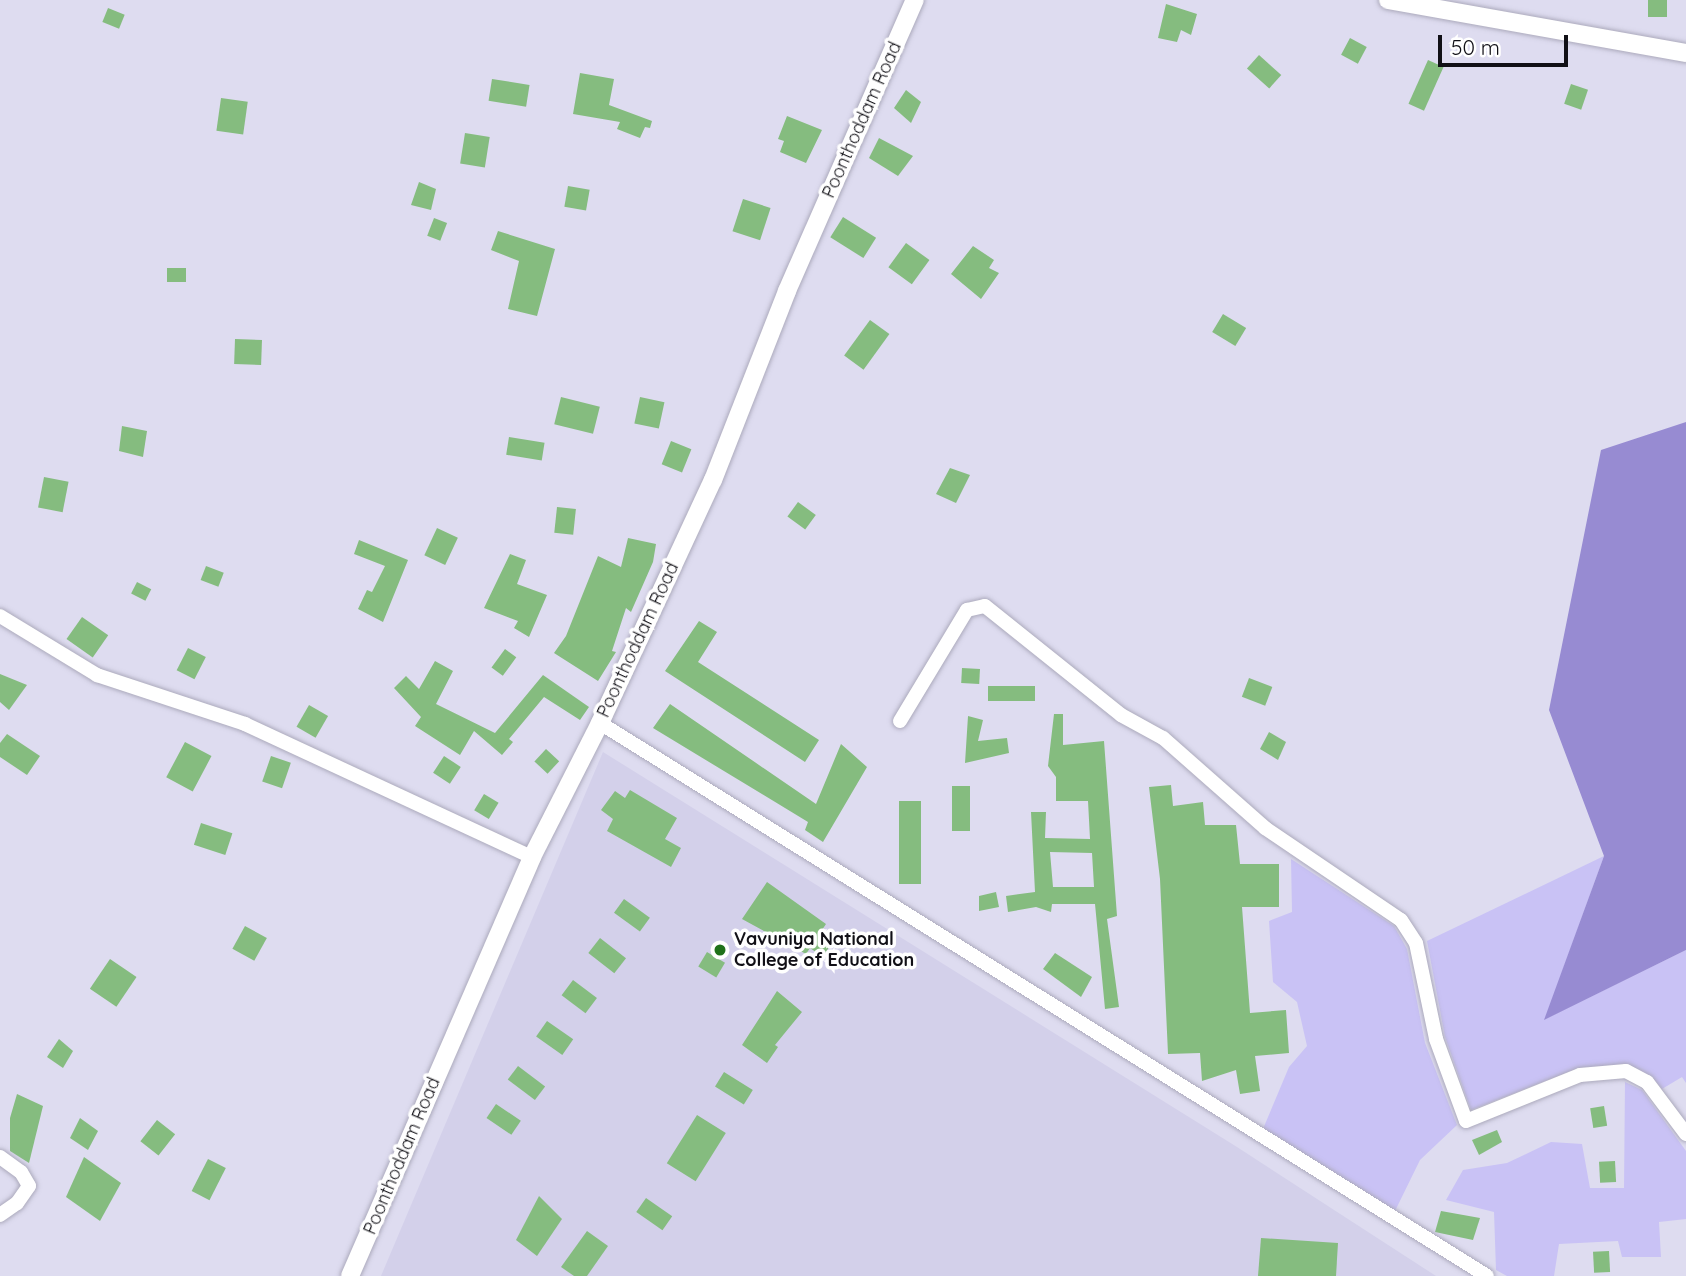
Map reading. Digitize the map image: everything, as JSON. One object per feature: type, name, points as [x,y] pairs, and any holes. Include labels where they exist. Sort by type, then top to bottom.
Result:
[{"type":"street","name":"Poonthoddam Road","points":[[350,1276],[532,857],[600,723],[713,480],[787,291],[915,0]]},
{"type":"street","points":[[1388,0],[1686,53]]},
{"type":"street","points":[[900,721],[967,610],[985,606],[1121,715],[1163,738],[1265,828],[1401,920],[1416,943],[1436,1040],[1466,1121],[1580,1075],[1626,1071],[1647,1082],[1686,1134]]},
{"type":"street","points":[[0,616],[97,675],[245,724],[532,857]]},
{"type":"street","points":[[600,723],[1487,1276]]},
{"type":"street","points":[[0,1157],[21,1172],[29,1186],[17,1203],[0,1215]]},
{"type":"shaded area","points":[[1686,422],[1686,950],[1544,1020],[1604,856],[1549,710],[1601,450]]},
{"type":"shaded area","name":"Vavuniya National College of Education","points":[[603,752],[1237,1147],[1436,1276],[381,1276]]},
{"type":"shaded area","points":[[1604,856],[1545,1019],[1686,950],[1686,1083],[1682,1077],[1662,1089],[1652,1077],[1627,1065],[1578,1068],[1471,1110],[1445,1037],[1427,941]]},
{"type":"shaded area","points":[[1291,859],[1394,926],[1407,949],[1425,1043],[1457,1125],[1420,1160],[1395,1211],[1263,1129],[1289,1067],[1307,1046],[1297,1002],[1273,982],[1269,921],[1292,912]]},
{"type":"shaded area","points":[[1625,1082],[1642,1090],[1686,1151],[1686,1219],[1659,1222],[1661,1257],[1622,1257],[1618,1241],[1559,1244],[1554,1276],[1507,1276],[1496,1270],[1494,1212],[1446,1200],[1463,1170],[1507,1163],[1551,1142],[1582,1144],[1590,1188],[1624,1188]]},
{"type":"building","points":[[1648,0],[1667,0],[1667,17],[1648,17]]},
{"type":"building","points":[[1166,4],[1197,14],[1191,35],[1181,30],[1177,42],[1158,38]]},
{"type":"building","points":[[108,8],[125,15],[119,29],[102,22]]},
{"type":"building","points":[[1350,38],[1367,47],[1358,64],[1341,55]]},
{"type":"building","points":[[1259,55],[1281,75],[1269,88],[1247,68]]},
{"type":"building","points":[[1428,60],[1444,67],[1424,111],[1408,104]]},
{"type":"building","points":[[580,73],[614,79],[609,105],[652,121],[650,128],[645,127],[640,138],[617,129],[620,122],[573,114]]},
{"type":"building","points":[[492,79],[530,85],[526,107],[489,101]]},
{"type":"building","points":[[1571,84],[1588,90],[1581,110],[1564,104]]},
{"type":"building","points":[[906,90],[921,102],[911,123],[894,108]]},
{"type":"building","points":[[221,98],[248,102],[243,134],[216,131]]},
{"type":"building","points":[[787,116],[822,130],[806,163],[780,152],[784,141],[778,139]]},
{"type":"building","points":[[465,133],[490,137],[485,168],[460,164]]},
{"type":"building","points":[[879,138],[913,156],[898,176],[869,158]]},
{"type":"building","points":[[419,182],[436,189],[431,210],[411,205]]},
{"type":"building","points":[[568,186],[590,190],[586,211],[564,207]]},
{"type":"building","points":[[743,199],[771,208],[760,240],[732,231]]},
{"type":"building","points":[[843,217],[876,238],[863,258],[830,237]]},
{"type":"building","points":[[434,218],[447,223],[440,241],[427,236]]},
{"type":"building","points":[[498,231],[555,249],[537,316],[508,309],[519,261],[491,250]]},
{"type":"building","points":[[906,243],[929,260],[912,284],[888,267]]},
{"type":"building","points":[[973,246],[994,260],[989,268],[999,273],[981,299],[951,274]]},
{"type":"building","points":[[167,268],[186,268],[186,282],[167,282]]},
{"type":"building","points":[[1223,314],[1246,328],[1235,346],[1212,332]]},
{"type":"building","points":[[870,320],[889,334],[864,370],[844,356]]},
{"type":"building","points":[[235,339],[262,340],[261,365],[234,364]]},
{"type":"building","points":[[561,397],[600,407],[593,434],[554,424]]},
{"type":"building","points":[[640,397],[664,402],[659,429],[634,423]]},
{"type":"building","points":[[122,426],[147,431],[143,457],[119,451]]},
{"type":"building","points":[[509,437],[545,443],[542,460],[506,455]]},
{"type":"building","points":[[671,441],[691,449],[682,472],[662,464]]},
{"type":"building","points":[[950,468],[970,475],[956,503],[936,494]]},
{"type":"building","points":[[44,477],[69,482],[63,512],[38,507]]},
{"type":"building","points":[[798,502],[816,515],[805,529],[787,517]]},
{"type":"building","points":[[557,507],[576,509],[573,535],[554,533]]},
{"type":"building","points":[[437,528],[458,538],[445,565],[424,555]]},
{"type":"building","points":[[628,538],[656,544],[653,562],[631,612],[626,608],[612,651],[616,652],[598,681],[554,653],[566,636],[598,556],[621,567]]},
{"type":"building","points":[[359,540],[408,560],[383,622],[358,609],[367,590],[372,592],[385,566],[354,554]]},
{"type":"building","points":[[510,554],[526,560],[517,584],[547,595],[529,637],[514,628],[518,621],[484,608]]},
{"type":"building","points":[[206,566],[224,573],[218,587],[201,580]]},
{"type":"building","points":[[137,582],[151,589],[145,601],[131,594]]},
{"type":"building","points":[[82,617],[108,635],[93,657],[67,639]]},
{"type":"building","points":[[699,621],[717,632],[698,662],[819,740],[805,762],[665,671]]},
{"type":"building","points":[[188,648],[206,657],[194,679],[177,670]]},
{"type":"building","points":[[505,649],[516,657],[503,676],[491,668]]},
{"type":"building","points":[[435,661],[453,671],[436,704],[495,733],[543,675],[589,707],[580,720],[544,697],[509,739],[513,742],[502,755],[474,731],[460,755],[415,726],[421,717],[394,688],[406,676],[419,689]]},
{"type":"building","points":[[962,668],[980,669],[979,684],[961,683]]},
{"type":"building","points":[[0,674],[27,685],[9,710],[0,702]]},
{"type":"building","points":[[1249,678],[1272,687],[1265,706],[1242,697]]},
{"type":"building","points":[[988,686],[1035,686],[1035,701],[988,701]]},
{"type":"building","points":[[670,704],[816,804],[841,744],[867,767],[823,842],[805,830],[808,822],[653,728]]},
{"type":"building","points":[[309,705],[328,716],[316,738],[296,727]]},
{"type":"building","points":[[1054,714],[1063,714],[1063,745],[1104,741],[1117,916],[1107,919],[1119,1007],[1105,1009],[1095,904],[1052,904],[1051,912],[1036,907],[1008,912],[1006,896],[1035,892],[1031,812],[1046,812],[1045,838],[1090,839],[1088,801],[1056,801],[1056,777],[1048,766]],"holes":[[[1050,852],[1092,853],[1094,887],[1053,887]]]},
{"type":"building","points":[[968,716],[983,720],[978,741],[1007,738],[1009,753],[965,763]]},
{"type":"building","points":[[1269,732],[1286,742],[1278,760],[1260,749]]},
{"type":"building","points":[[7,734],[40,756],[27,775],[0,757],[0,743]]},
{"type":"building","points":[[185,742],[211,756],[193,791],[166,777]]},
{"type":"building","points":[[546,749],[559,761],[548,774],[534,761]]},
{"type":"building","points":[[271,756],[291,763],[282,788],[262,782]]},
{"type":"building","points":[[444,756],[461,767],[450,784],[433,773]]},
{"type":"building","points":[[1171,785],[1173,806],[1203,802],[1205,825],[1236,825],[1240,864],[1279,864],[1279,907],[1242,907],[1250,1013],[1286,1010],[1289,1053],[1255,1056],[1260,1091],[1240,1094],[1236,1070],[1202,1081],[1200,1053],[1168,1054],[1160,879],[1149,787]]},
{"type":"building","points":[[952,786],[970,786],[970,831],[952,831]]},
{"type":"building","points":[[630,790],[677,818],[665,839],[681,848],[671,867],[607,831],[613,819],[601,810],[615,791],[625,798]]},
{"type":"building","points":[[484,794],[499,803],[489,819],[474,810]]},
{"type":"building","points":[[899,801],[921,801],[921,884],[899,884]]},
{"type":"building","points":[[201,823],[232,833],[225,855],[194,845]]},
{"type":"building","points":[[767,882],[826,924],[822,930],[835,937],[823,957],[810,948],[806,954],[742,919]]},
{"type":"building","points":[[996,892],[999,907],[979,911],[979,896]]},
{"type":"building","points":[[624,899],[650,918],[640,932],[614,913]]},
{"type":"building","points":[[245,926],[267,938],[254,961],[232,949]]},
{"type":"building","points":[[600,938],[626,958],[614,973],[588,953]]},
{"type":"building","points":[[707,952],[725,963],[716,977],[698,967]]},
{"type":"building","points":[[1055,953],[1092,977],[1081,997],[1043,969]]},
{"type":"building","points":[[110,959],[137,977],[116,1007],[90,989]]},
{"type":"building","points":[[573,980],[597,998],[586,1013],[562,995]]},
{"type":"building","points":[[777,991],[802,1012],[775,1045],[778,1047],[767,1063],[742,1045]]},
{"type":"building","points":[[547,1021],[573,1039],[562,1055],[536,1037]]},
{"type":"building","points":[[59,1039],[73,1051],[63,1068],[47,1057]]},
{"type":"building","points":[[518,1066],[545,1086],[535,1100],[508,1080]]},
{"type":"building","points":[[724,1072],[753,1090],[744,1104],[715,1086]]},
{"type":"building","points":[[17,1094],[43,1106],[29,1163],[10,1151],[10,1118]]},
{"type":"building","points":[[496,1104],[521,1121],[511,1135],[486,1118]]},
{"type":"building","points":[[1604,1106],[1607,1126],[1593,1128],[1590,1108]]},
{"type":"building","points":[[697,1115],[726,1133],[696,1181],[667,1163]]},
{"type":"building","points":[[80,1118],[98,1131],[88,1150],[70,1138]]},
{"type":"building","points":[[157,1120],[175,1134],[159,1155],[140,1141]]},
{"type":"building","points":[[1497,1130],[1502,1142],[1479,1155],[1472,1140]]},
{"type":"building","points":[[84,1157],[121,1183],[100,1221],[66,1197]]},
{"type":"building","points":[[208,1159],[226,1168],[209,1200],[192,1191]]},
{"type":"building","points":[[1615,1161],[1616,1182],[1600,1183],[1599,1162]]},
{"type":"building","points":[[539,1196],[562,1219],[537,1256],[516,1240]]},
{"type":"building","points":[[646,1198],[672,1216],[662,1230],[636,1212]]},
{"type":"building","points":[[1441,1211],[1480,1218],[1473,1240],[1435,1232]]},
{"type":"building","points":[[587,1231],[608,1246],[587,1276],[574,1276],[561,1267]]},
{"type":"building","points":[[1261,1238],[1338,1243],[1336,1276],[1258,1276]]},
{"type":"building","points":[[1609,1251],[1610,1272],[1594,1273],[1593,1252]]},
{"type":"place","name":"Vavuniya National College of Education","points":[[720,950]]}]
